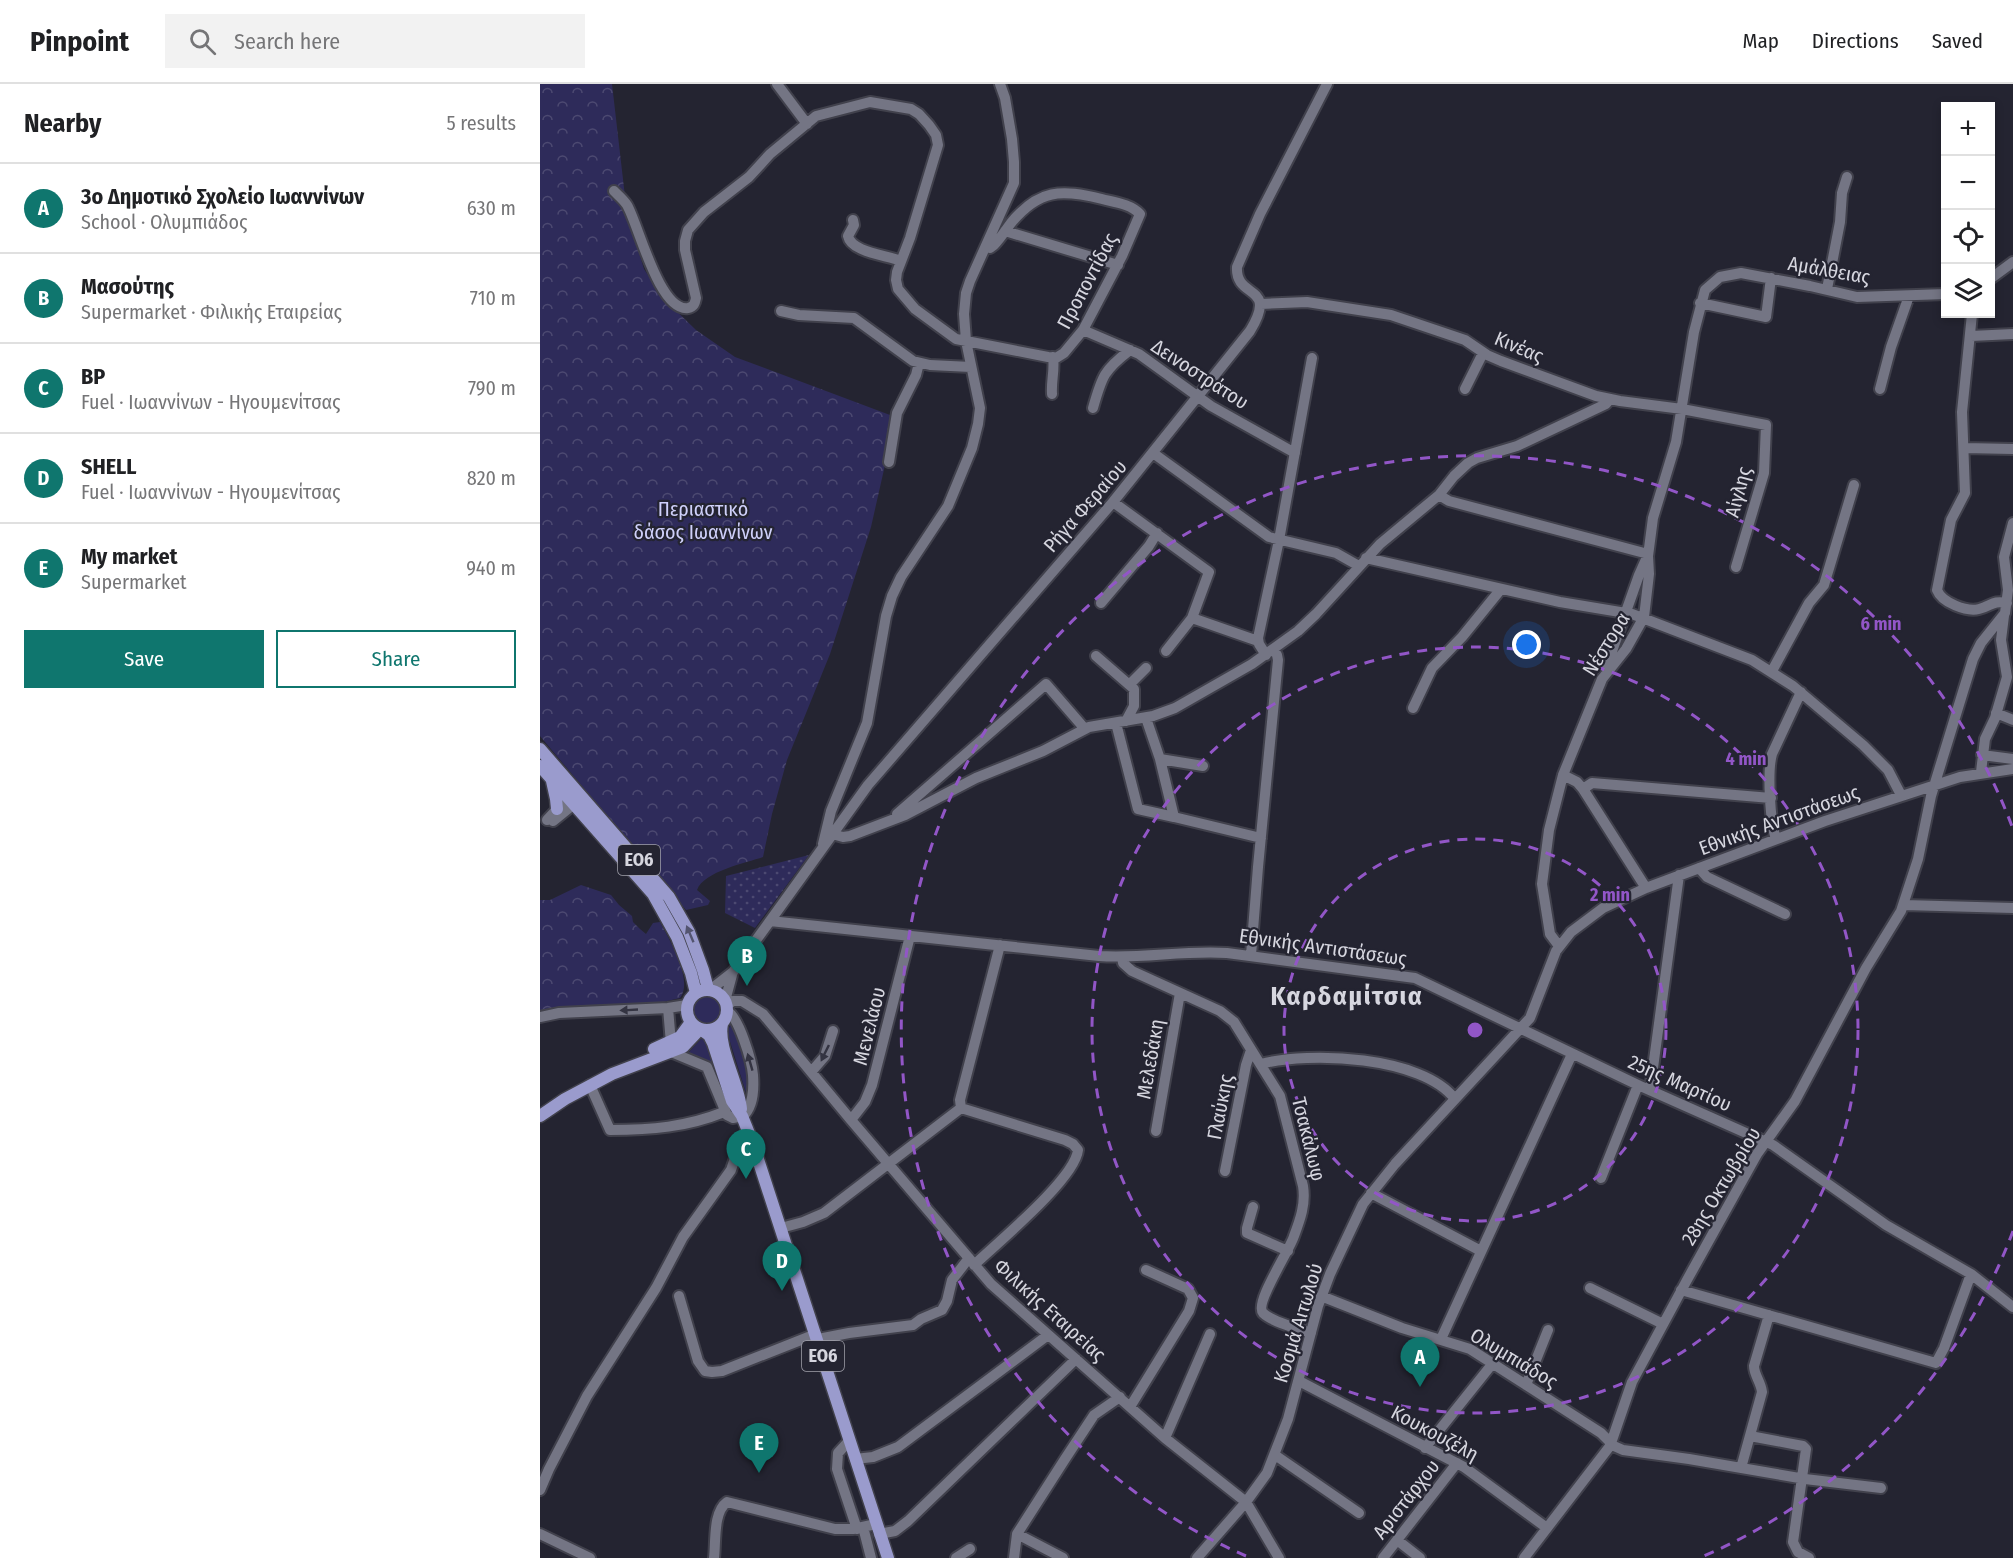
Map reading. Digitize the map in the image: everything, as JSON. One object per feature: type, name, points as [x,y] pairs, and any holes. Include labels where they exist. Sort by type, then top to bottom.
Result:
[{"type":"main road","name":"ΕΟ6","points":[[540,749],[659,904],[677,937],[691,973],[705,991]]},
{"type":"main road","name":"ΕΟ6","points":[[540,766],[575,797]]},
{"type":"main road","points":[[550,777],[557,810]]},
{"type":"main road","points":[[687,1005],[705,991],[719,993],[726,1005]]},
{"type":"main road","name":"ΕΟ6","points":[[687,1005],[687,1014],[698,1027],[709,1035],[713,1043],[732,1101],[742,1116],[752,1141],[888,1558]]},
{"type":"main road","name":"ΕΟ6","points":[[726,1005],[722,1024],[722,1040],[740,1098],[742,1116]]},
{"type":"main road","points":[[540,1116],[612,1074],[671,1047],[684,1046],[698,1027],[712,1029],[722,1024]]},
{"type":"street","points":[[777,84],[807,124]]},
{"type":"street","points":[[821,850],[831,811],[867,723],[886,616],[892,596],[901,578],[948,506],[972,448],[980,408],[966,342],[964,314],[966,293],[1011,193],[1015,174],[1005,98],[1000,84]]},
{"type":"street","points":[[1261,304],[1258,298],[1239,281],[1236,275],[1237,267],[1260,214],[1328,84]]},
{"type":"street","points":[[614,191],[627,205],[652,268],[664,289],[674,302],[691,308],[696,298],[685,241],[688,230],[704,212],[820,114],[870,102],[911,109],[929,124],[936,135],[938,148],[896,280],[903,296],[919,312],[956,339],[1054,358],[1052,394]]},
{"type":"street","points":[[1827,289],[1840,222],[1842,193],[1847,177]]},
{"type":"street","name":"Προποντίδας","points":[[1005,231],[1027,207],[1050,194],[1068,193],[1088,196],[1126,206],[1140,214],[1118,265],[1083,330],[1064,353],[1054,358]]},
{"type":"street","points":[[853,220],[854,225],[848,236],[851,244],[860,249],[901,261]]},
{"type":"street","points":[[986,247],[990,248],[994,245],[1005,231],[1118,265]]},
{"type":"street","points":[[1995,275],[2013,262]]},
{"type":"street","name":"Αμάλθειας","points":[[1710,284],[1720,277],[1735,273],[1827,289],[1857,297],[1941,294]]},
{"type":"street","points":[[1701,303],[1766,317],[1771,278]]},
{"type":"street","name":"Νέστορα","points":[[1559,946],[1550,934],[1544,907],[1542,879],[1549,830],[1563,776],[1602,679],[1626,649],[1644,617],[1653,518],[1676,442],[1701,303],[1710,284]]},
{"type":"street","points":[[1880,389],[1891,347],[1909,296]]},
{"type":"street","name":"Κινέας","points":[[1261,304],[1307,303],[1390,315],[1465,340],[1483,352],[1521,369],[1596,396],[1766,425]]},
{"type":"street","name":"Ρήγα Φεραίου","points":[[770,921],[859,796],[912,731],[1113,502],[1153,453],[1250,331],[1259,314],[1261,304]]},
{"type":"street","points":[[781,311],[799,315],[854,318],[902,354],[919,363],[971,367]]},
{"type":"street","points":[[1972,318],[1962,412],[1965,496],[1952,520],[1937,585],[1942,599],[1950,603],[1975,609],[1995,602],[2006,608]]},
{"type":"street","name":"Δεινοστράτου","points":[[1083,330],[1145,358],[1197,396],[1295,453]]},
{"type":"street","points":[[1971,336],[2013,334]]},
{"type":"street","points":[[1094,408],[1102,377],[1112,364],[1130,350]]},
{"type":"street","points":[[1465,389],[1483,352]]},
{"type":"street","points":[[1258,641],[1312,358]]},
{"type":"street","points":[[889,462],[897,412],[916,375],[919,363]]},
{"type":"street","points":[[832,834],[850,836],[895,819],[976,778],[1043,751],[1085,729],[1146,718],[1174,708],[1270,652],[1316,614],[1395,530],[1439,495],[1454,476],[1473,460],[1516,446],[1606,404],[1610,399]]},
{"type":"street","name":"Αίγλης","points":[[1736,567],[1764,471],[1766,425]]},
{"type":"street","points":[[1964,448],[2013,449]]},
{"type":"street","points":[[1153,453],[1269,537],[1363,562],[1644,617],[1740,655],[1772,670],[1836,720],[1879,759],[1888,770],[1901,795]]},
{"type":"street","points":[[1772,670],[1809,603],[1824,585],[1854,485]]},
{"type":"street","points":[[1439,495],[1449,501],[1648,555],[1638,575],[1602,679]]},
{"type":"street","points":[[1113,502],[1209,572],[1192,618],[1166,651]]},
{"type":"street","points":[[1981,772],[1985,739],[2007,677],[2001,640],[2008,590],[2004,556],[2013,523]]},
{"type":"street","points":[[1101,603],[1149,546],[1157,533]]},
{"type":"street","points":[[1413,708],[1433,666],[1462,638],[1501,589]]},
{"type":"street","name":"28ης Οκτωβρίου","points":[[1524,1558],[1611,1443],[1632,1382],[1681,1290],[1766,1141],[1796,1101],[1870,961],[1904,904],[1918,859],[1935,785],[1977,648],[2006,608]]},
{"type":"street","points":[[1192,618],[1258,641],[1270,652],[1278,655],[1251,956]]},
{"type":"street","points":[[1096,656],[1134,689],[1134,703],[1121,722],[1138,809],[1261,838]]},
{"type":"street","points":[[1130,684],[1146,668]]},
{"type":"street","points":[[895,819],[895,815],[1046,684],[1085,729]]},
{"type":"street","points":[[1776,839],[1771,798],[1771,758],[1801,692]]},
{"type":"street","points":[[1996,713],[2013,720]]},
{"type":"street","points":[[1146,718],[1160,759],[1174,817]]},
{"type":"street","points":[[1982,755],[2013,759]]},
{"type":"street","points":[[1160,759],[1203,765]]},
{"type":"street","name":"Εθνικής Αντιστάσεως","points":[[770,921],[1122,957],[1199,952],[1251,956],[1415,978],[1521,1028],[1533,1011],[1559,946],[1571,932],[1591,916],[1646,888],[1679,875],[1901,795],[1981,772],[2013,769]]},
{"type":"street","points":[[1563,776],[1577,782],[1583,789],[1646,888]]},
{"type":"street","points":[[1583,789],[1592,783],[1771,798]]},
{"type":"street","points":[[575,797],[549,822],[557,810],[575,797]]},
{"type":"street","points":[[1699,868],[1707,878],[1785,914]]},
{"type":"street","points":[[1650,1090],[1679,875]]},
{"type":"street","points":[[1904,904],[2013,908]]},
{"type":"street","points":[[705,991],[733,972],[770,921]]},
{"type":"street","name":"Μενελάου","points":[[851,1120],[865,1102],[872,1085],[910,936]]},
{"type":"street","points":[[961,1108],[960,1100],[1000,945]]},
{"type":"street","name":"Τσακάλωφ","points":[[1122,957],[1123,963],[1132,971],[1227,1016],[1234,1022],[1282,1100],[1304,1192],[1301,1217],[1288,1251],[1264,1296],[1261,1309],[1270,1317],[1311,1333]]},
{"type":"street","points":[[668,1008],[671,1047],[707,1067],[724,1112],[730,1118],[742,1116],[750,1107],[753,1074],[736,1019],[726,1005],[733,972]]},
{"type":"street","name":"Μελεδάκη","points":[[1156,1131],[1180,993]]},
{"type":"street","name":"Φιλικής Εταιρείας","points":[[726,1005],[738,1001],[755,1008],[770,1020],[851,1120],[971,1261],[1003,1295],[1165,1438],[1246,1502],[1279,1558]]},
{"type":"street","points":[[540,1017],[559,1013],[668,1008],[687,1005]]},
{"type":"street","name":"25ης Μαρτίου","points":[[1521,1028],[1638,1085],[1766,1141],[1886,1225],[1971,1274],[2013,1307]]},
{"type":"street","name":"Κοσμά Αιτωλού","points":[[1197,1558],[1264,1479],[1275,1455],[1299,1381],[1321,1296],[1351,1227],[1371,1193],[1521,1028]]},
{"type":"street","points":[[812,1071],[825,1056],[833,1031]]},
{"type":"street","name":"Γλαύκης","points":[[1226,1171],[1246,1065],[1251,1050]]},
{"type":"street","points":[[1441,1339],[1572,1054]]},
{"type":"street","points":[[1261,1064],[1272,1061],[1330,1058],[1369,1062],[1406,1070],[1431,1079],[1444,1087],[1455,1099]]},
{"type":"street","points":[[590,1085],[610,1130],[666,1128],[701,1121],[724,1112]]},
{"type":"street","points":[[1601,1178],[1638,1085]]},
{"type":"street","points":[[781,1228],[824,1213],[961,1108]]},
{"type":"street","points":[[679,1296],[698,1361],[703,1369],[709,1372],[731,1368],[817,1337],[913,1325],[921,1319],[938,1313],[947,1301],[952,1280],[1059,1182],[1075,1161],[1078,1150],[1065,1140],[961,1108]]},
{"type":"street","points":[[540,1490],[587,1396],[656,1288],[683,1237],[731,1170],[739,1147],[752,1141]]},
{"type":"street","points":[[1371,1193],[1481,1251]]},
{"type":"street","points":[[1253,1207],[1246,1228],[1247,1233],[1288,1251]]},
{"type":"street","points":[[1130,1407],[1182,1323],[1192,1300],[1188,1289],[1146,1270]]},
{"type":"street","points":[[1681,1290],[1936,1363],[1944,1348],[1971,1274]]},
{"type":"street","points":[[1590,1288],[1663,1324]]},
{"type":"street","name":"Ολυμπιάδος","points":[[1321,1296],[1402,1328],[1470,1349],[1601,1433],[1623,1450],[1802,1479],[1881,1488]]},
{"type":"street","points":[[1741,1468],[1762,1392],[1754,1366],[1769,1315]]},
{"type":"street","points":[[1526,1385],[1548,1330]]},
{"type":"street","points":[[1165,1438],[1210,1334]]},
{"type":"street","points":[[855,1459],[873,1457],[898,1447],[1048,1335]]},
{"type":"street","points":[[714,1558],[718,1514],[721,1507],[728,1502],[828,1528],[895,1531],[1076,1359]]},
{"type":"street","points":[[1425,1448],[1493,1363]]},
{"type":"street","name":"Κουκουζέλη","points":[[1299,1381],[1457,1463],[1547,1528]]},
{"type":"street","points":[[1014,1558],[1017,1534],[1091,1419],[1104,1406],[1120,1396]]},
{"type":"street","points":[[1750,1436],[1805,1447],[1793,1544],[1798,1552],[1809,1558]]},
{"type":"street","points":[[849,1441],[838,1453],[837,1469],[871,1558]]},
{"type":"street","points":[[1275,1455],[1359,1513]]},
{"type":"street","name":"Αριστάρχου","points":[[1383,1558],[1457,1463]]},
{"type":"street","points":[[540,1534],[570,1553],[591,1558]]},
{"type":"street","points":[[1017,1534],[1063,1558]]},
{"type":"street","points":[[1397,1540],[1420,1558]]},
{"type":"street","points":[[956,1558],[970,1549]]},
{"type":"green space","name":"Περιαστικό δάσος Ιωαννίνων","points":[[540,84],[612,84],[627,214],[644,269],[663,298],[696,330],[735,357],[890,415],[885,465],[871,527],[830,654],[787,760],[763,857],[726,869],[708,878],[697,890],[710,901],[708,905],[686,910],[540,736]]},
{"type":"green space","points":[[809,855],[755,928],[725,913],[726,876]]},
{"type":"green space","points":[[581,885],[611,895],[646,934],[653,923],[660,922],[682,971],[684,990],[680,998],[663,1002],[568,1007],[540,1013],[540,900],[550,900]]},
{"type":"green space","points":[[707,995],[717,1000],[722,1010],[717,1020],[707,1025],[697,1020],[692,1010],[697,1000]]},
{"type":"green space","points":[[733,1024],[750,1075],[747,1096],[727,1032]]},
{"type":"green space","points":[[702,1038],[706,1041],[725,1100],[711,1065],[688,1053]]},
{"type":"place","name":"Μασούτης","points":[[747,986]]},
{"type":"place","name":"BP","points":[[746,1179]]},
{"type":"place","name":"SHELL","points":[[782,1291]]},
{"type":"place","name":"3ο Δημοτικό Σχολείο Ιωαννίνων","points":[[1420,1387]]},
{"type":"place","name":"My market","points":[[759,1473]]},
{"type":"district","name":"Καρδαμίτσια","points":[[1347,996]]}]
